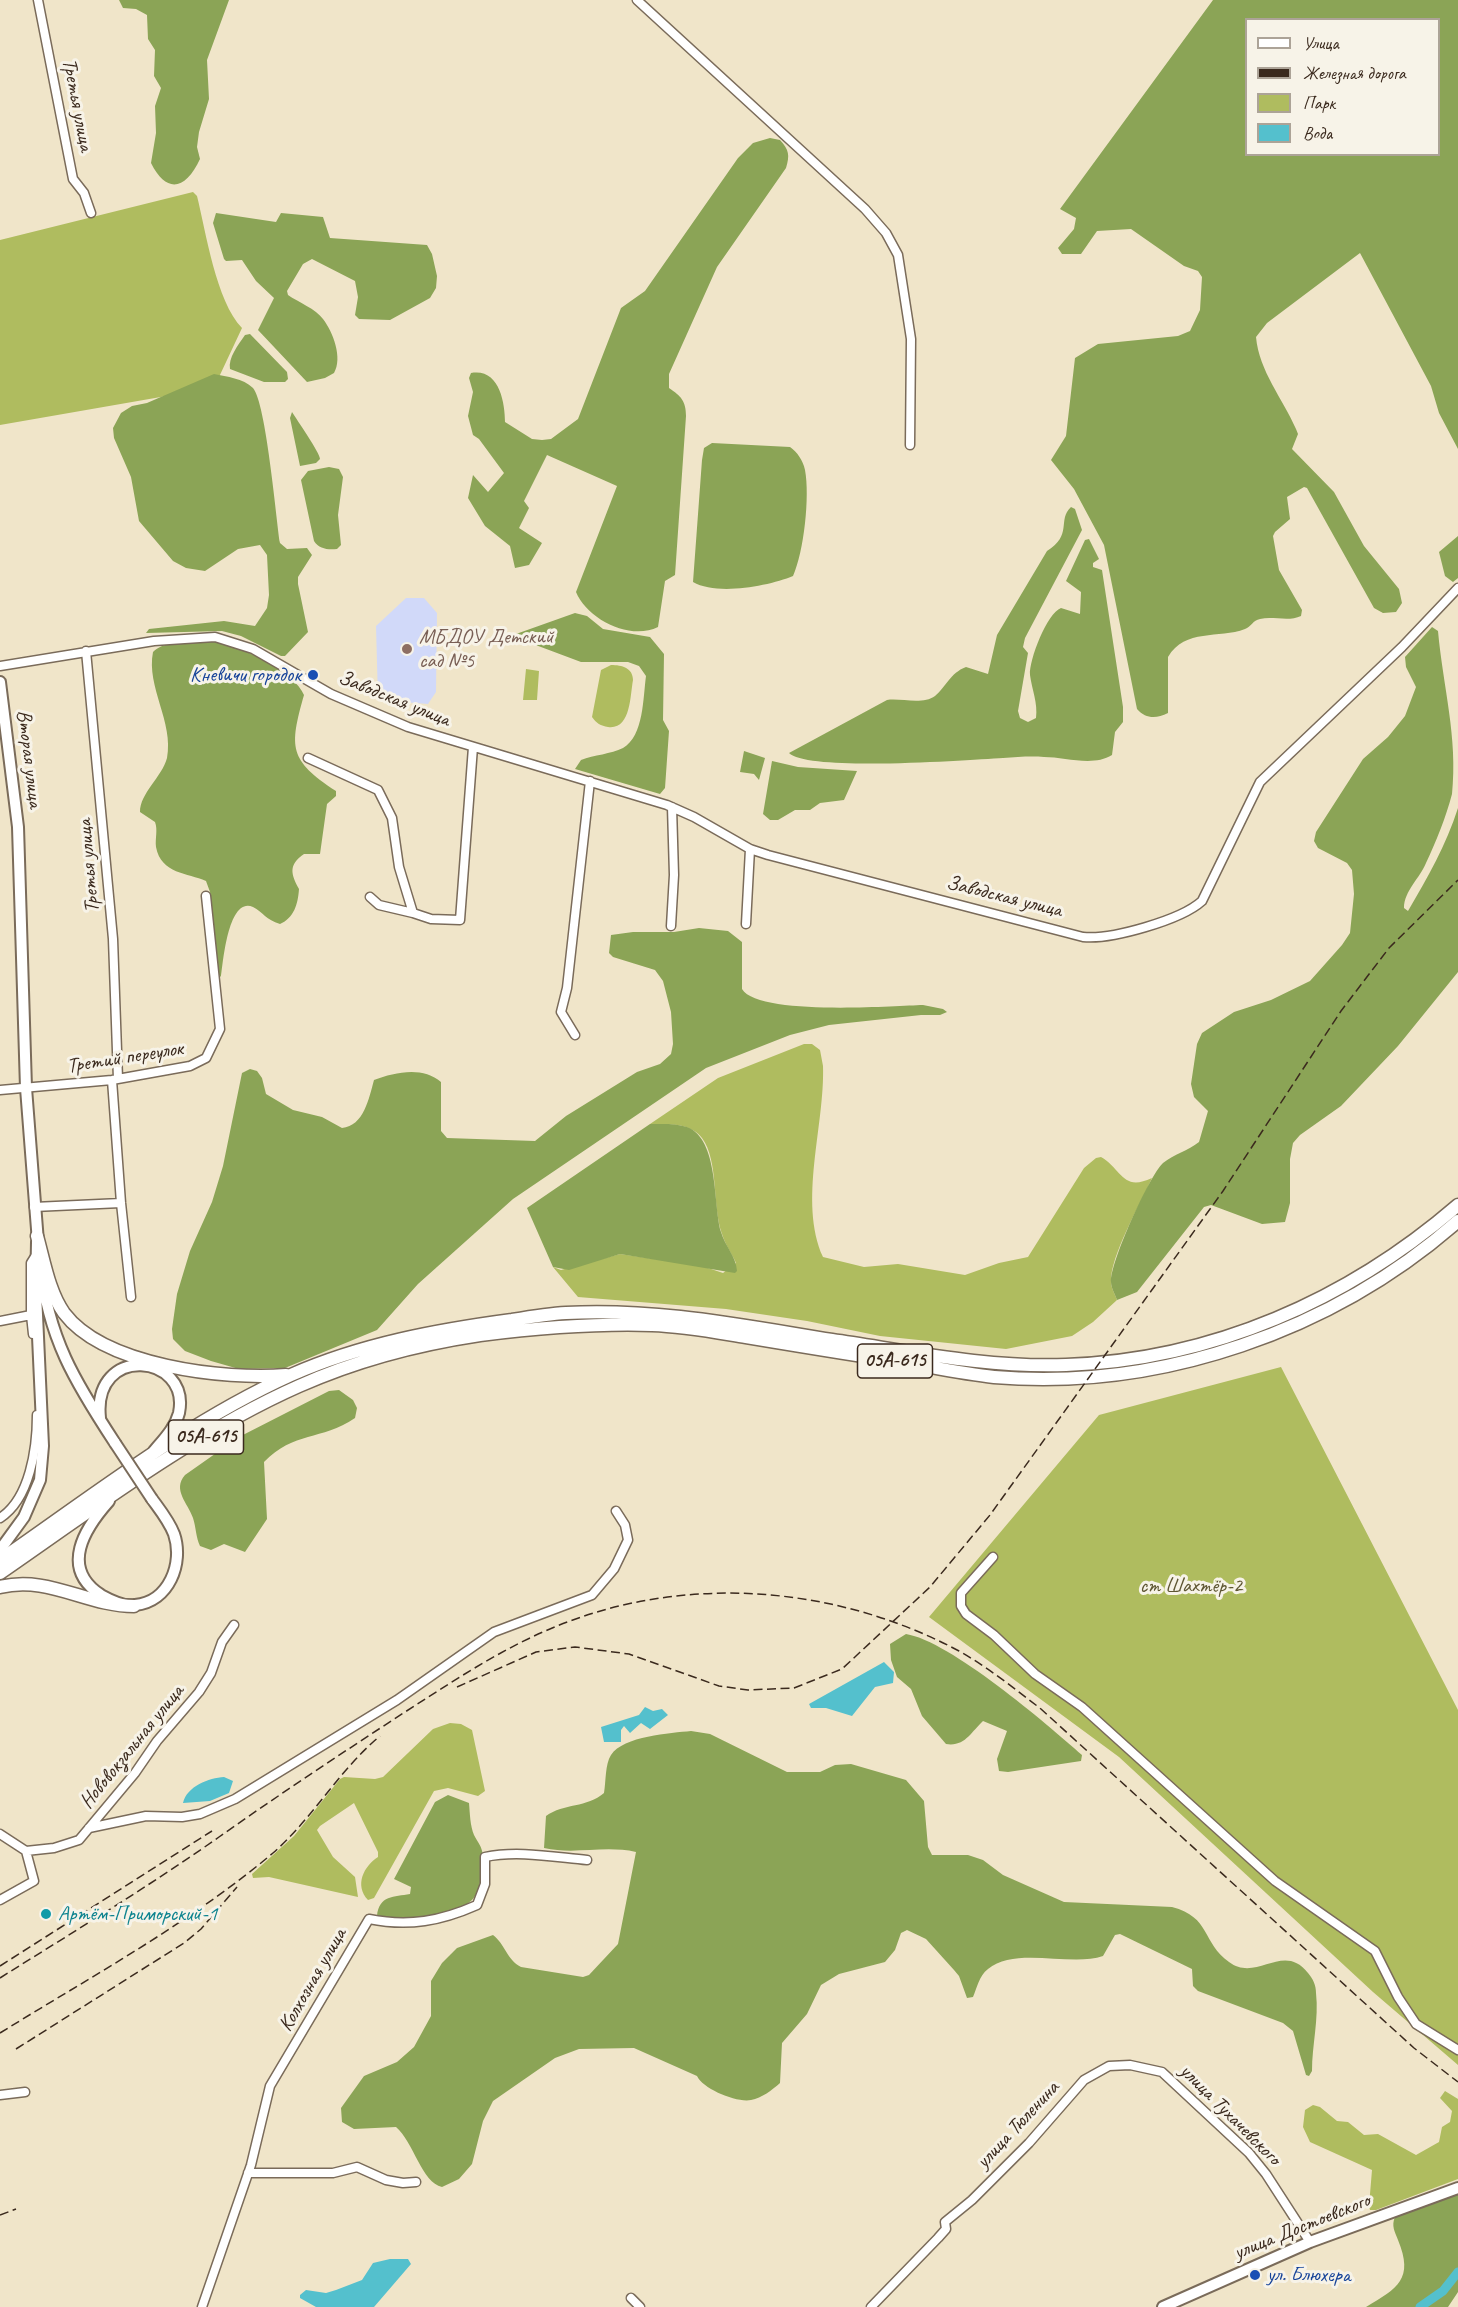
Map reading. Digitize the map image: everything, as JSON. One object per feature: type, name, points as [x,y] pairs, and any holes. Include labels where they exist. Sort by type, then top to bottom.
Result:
[{"type":"highway","name":"05А-615","points":[[0,1560],[149,1457],[234,1404],[293,1374],[384,1344],[423,1334],[566,1313],[685,1316],[1000,1363],[1065,1365],[1127,1359],[1174,1352],[1237,1334],[1335,1292],[1400,1250],[1458,1205]]},
{"type":"highway","name":"05А-615","points":[[0,1573],[113,1496],[222,1426],[302,1384],[391,1354],[476,1336],[566,1326],[654,1325],[993,1377],[1057,1379],[1125,1373],[1171,1365],[1233,1348],[1331,1309],[1401,1264],[1458,1221]]},
{"type":"highway","points":[[37,1236],[54,1293],[64,1313],[80,1330],[105,1347],[150,1361],[210,1373],[259,1377],[293,1374]]},
{"type":"highway","points":[[0,1587],[19,1583],[36,1583],[60,1588],[113,1606],[134,1606]]},
{"type":"main road","name":"Вторая улица","points":[[0,682],[18,827],[26,1088],[37,1236]]},
{"type":"main road","points":[[0,1550],[24,1517],[40,1480],[43,1446],[37,1236]]},
{"type":"main road","points":[[37,1236],[42,1285],[55,1339],[79,1389],[173,1533],[177,1566],[173,1578],[159,1594],[134,1606],[114,1602],[102,1595],[87,1582],[81,1571],[78,1554],[81,1541],[91,1521],[113,1496]]},
{"type":"main road","points":[[100,1421],[98,1403],[113,1373],[129,1365],[142,1364],[168,1377],[177,1389],[180,1400],[178,1414],[172,1429],[149,1457]]},
{"type":"main road","name":"улица Достоевского","points":[[1163,2307],[1310,2242],[1458,2188]]},
{"type":"street","name":"Третья улица","points":[[38,0],[73,179],[84,193],[91,213]]},
{"type":"street","points":[[637,0],[865,210],[894,245],[902,276],[911,339],[910,445]]},
{"type":"street","name":"Заводская улица","points":[[0,666],[86,651],[191,637],[227,639],[253,649],[357,706],[408,727],[672,807],[750,849],[801,865],[1083,937],[1100,938],[1177,915],[1202,902],[1260,782],[1402,647],[1458,588]]},
{"type":"street","name":"Третья улица","points":[[86,651],[113,939],[115,1079],[121,1203],[131,1297]]},
{"type":"street","points":[[369,897],[379,905],[431,919],[460,920],[473,747]]},
{"type":"street","points":[[308,758],[378,790],[392,818],[399,867],[413,913]]},
{"type":"street","points":[[575,1035],[561,1012],[567,988],[590,781]]},
{"type":"street","points":[[671,926],[674,874],[672,807]]},
{"type":"street","points":[[746,924],[750,849]]},
{"type":"street","name":"Третий переулок","points":[[0,1090],[115,1079],[190,1066],[206,1059],[220,1029],[206,896]]},
{"type":"street","points":[[34,1207],[121,1203]]},
{"type":"street","points":[[0,1518],[9,1512],[20,1496],[35,1445],[37,1378],[31,1316],[31,1263],[36,1255]]},
{"type":"street","points":[[0,1322],[31,1316]]},
{"type":"street","points":[[90,1828],[146,1816],[182,1817],[200,1814],[235,1799],[397,1700],[495,1632],[592,1595],[614,1569],[628,1540],[625,1525],[615,1511]]},
{"type":"street","points":[[993,1557],[961,1593],[959,1600],[966,1614],[994,1635],[1035,1674],[1082,1707],[1275,1881],[1376,1951],[1398,1997],[1416,2024],[1458,2050]]},
{"type":"street","name":"Нововокзальная улица","points":[[26,1851],[70,1845],[79,1840],[199,1692],[211,1673],[222,1642],[234,1625]]},
{"type":"street","points":[[0,1834],[26,1851],[34,1881],[0,1900]]},
{"type":"street","name":"Колхозная улица","points":[[202,2307],[248,2173],[270,2086],[369,1918],[401,1923],[434,1921],[477,1905],[485,1884],[485,1857],[496,1855],[543,1856],[587,1860]]},
{"type":"street","name":"улица Тюленина","points":[[871,2307],[946,2229],[945,2222],[948,2217],[972,2200],[1029,2143],[1084,2080],[1109,2066],[1130,2065]]},
{"type":"street","name":"улица Тухачевского","points":[[1130,2065],[1162,2072],[1238,2143],[1266,2174],[1310,2242]]},
{"type":"street","points":[[0,2095],[25,2092]]},
{"type":"street","points":[[248,2173],[333,2173],[357,2167],[386,2180],[416,2182]]},
{"type":"street","points":[[631,2298],[640,2307]]},
{"type":"shaded area","name":"МБДОУ Детский сад №5","points":[[406,598],[424,598],[437,613],[436,692],[428,704],[378,700],[376,626]]},
{"type":"green space","points":[[119,0],[229,0],[207,60],[209,99],[199,132],[197,147],[200,159],[195,169],[183,182],[170,184],[163,180],[151,163],[156,133],[155,106],[161,88],[154,76],[155,50],[148,39],[147,15],[136,9],[123,8]]},
{"type":"green space","points":[[1213,0],[1458,0],[1458,449],[1439,413],[1431,386],[1360,253],[1267,323],[1256,337],[1262,362],[1298,434],[1292,449],[1334,492],[1364,546],[1399,589],[1402,603],[1396,612],[1383,613],[1374,608],[1307,488],[1304,487],[1287,497],[1290,519],[1273,536],[1279,570],[1302,610],[1301,616],[1291,619],[1260,619],[1245,629],[1193,638],[1184,642],[1168,657],[1168,713],[1151,717],[1137,709],[1104,545],[1074,489],[1051,460],[1066,436],[1075,358],[1098,344],[1178,336],[1190,331],[1200,310],[1202,277],[1198,271],[1184,266],[1131,229],[1097,231],[1081,254],[1062,254],[1058,248],[1074,229],[1076,218],[1060,209]]},
{"type":"green space","points":[[770,138],[780,140],[785,147],[788,153],[786,168],[717,267],[669,374],[669,388],[682,399],[686,416],[675,575],[665,581],[658,627],[647,631],[623,629],[599,619],[582,602],[576,592],[617,486],[547,455],[524,501],[529,508],[519,528],[542,543],[529,565],[515,568],[510,546],[485,526],[468,498],[473,475],[488,492],[504,473],[479,439],[473,435],[468,416],[473,392],[469,378],[471,373],[480,373],[494,381],[502,396],[505,422],[532,439],[551,439],[578,419],[621,308],[645,291],[738,158],[753,143]]},
{"type":"green space","points":[[193,192],[197,196],[208,246],[225,301],[242,328],[219,377],[178,394],[0,425],[0,240]]},
{"type":"green space","points":[[216,213],[276,222],[281,213],[323,217],[330,238],[427,245],[432,254],[437,276],[436,288],[430,298],[390,320],[359,319],[355,315],[358,297],[355,281],[312,259],[303,264],[287,291],[288,295],[320,315],[330,331],[337,353],[337,367],[334,373],[325,378],[307,382],[258,330],[274,298],[256,281],[242,260],[226,261],[224,259],[213,223]]},
{"type":"green space","points":[[250,334],[287,372],[288,379],[285,382],[264,382],[230,369],[234,352],[245,335]]},
{"type":"green space","points":[[214,374],[240,380],[253,388],[258,398],[266,437],[280,543],[287,549],[307,548],[312,555],[298,577],[308,632],[285,656],[241,636],[222,631],[146,633],[149,629],[224,621],[255,626],[267,608],[269,595],[267,555],[260,545],[238,549],[205,571],[186,568],[173,561],[139,521],[131,477],[114,438],[113,428],[121,413],[132,406],[147,403]]},
{"type":"green space","points":[[292,412],[319,456],[320,459],[316,463],[300,466],[290,418]]},
{"type":"green space","points":[[712,443],[790,447],[801,460],[805,470],[806,509],[803,539],[793,576],[757,586],[729,589],[703,586],[693,582],[702,460],[704,448]]},
{"type":"green space","points":[[329,467],[339,469],[343,477],[338,515],[341,545],[337,549],[321,547],[314,541],[301,480],[308,471]]},
{"type":"green space","points":[[1071,507],[1075,509],[1082,530],[1025,638],[1023,647],[1028,653],[1018,711],[1020,718],[1028,722],[1036,718],[1030,668],[1040,638],[1050,618],[1061,608],[1080,614],[1081,592],[1066,581],[1085,540],[1089,539],[1099,559],[1093,563],[1093,567],[1102,570],[1123,707],[1123,722],[1115,732],[1112,755],[1104,759],[1088,761],[1029,757],[856,763],[802,759],[789,753],[887,700],[930,699],[956,673],[966,667],[988,674],[997,635],[1047,551],[1060,539],[1065,517]]},
{"type":"green space","points":[[1458,536],[1458,578],[1453,582],[1445,576],[1439,552]]},
{"type":"green space","points":[[575,613],[587,616],[603,629],[650,637],[664,654],[663,720],[669,731],[665,788],[660,794],[575,769],[581,760],[618,750],[630,742],[639,725],[646,676],[639,666],[628,662],[581,662],[517,638],[516,634]]},
{"type":"green space","points":[[1432,627],[1438,631],[1452,732],[1452,794],[1433,847],[1423,869],[1409,890],[1404,908],[1408,911],[1429,873],[1448,835],[1458,808],[1458,972],[1398,1046],[1341,1106],[1300,1135],[1293,1143],[1290,1159],[1290,1203],[1285,1222],[1262,1224],[1211,1205],[1204,1207],[1137,1292],[1117,1300],[1111,1284],[1112,1272],[1123,1239],[1140,1201],[1163,1163],[1199,1142],[1208,1111],[1194,1097],[1191,1084],[1197,1044],[1202,1033],[1234,1012],[1271,1000],[1310,981],[1350,933],[1354,894],[1352,870],[1347,863],[1318,848],[1314,841],[1316,832],[1363,759],[1388,737],[1405,716],[1416,687],[1406,667],[1405,657]]},
{"type":"green space","points":[[192,642],[227,644],[252,654],[279,669],[299,686],[304,695],[296,728],[297,751],[301,761],[309,770],[336,791],[336,796],[327,804],[320,854],[304,854],[293,866],[294,879],[299,889],[298,900],[292,914],[280,924],[253,907],[245,906],[238,911],[228,933],[221,977],[217,973],[210,892],[206,881],[176,871],[163,863],[156,847],[155,822],[140,812],[147,792],[161,772],[167,758],[167,731],[153,678],[153,652],[166,645]]},
{"type":"green space","points":[[611,665],[629,670],[633,680],[630,703],[625,718],[616,726],[608,727],[599,724],[592,717],[601,670]]},
{"type":"green space","points":[[526,669],[539,671],[537,700],[523,700]]},
{"type":"green space","points":[[744,751],[765,758],[759,780],[754,774],[740,772]]},
{"type":"green space","points":[[772,761],[798,767],[857,771],[844,800],[820,803],[810,810],[795,810],[778,820],[770,820],[763,814]]},
{"type":"green space","points":[[699,928],[728,931],[742,942],[742,989],[753,997],[773,1003],[798,1006],[826,1008],[923,1005],[947,1012],[940,1015],[829,1025],[790,1035],[706,1068],[513,1199],[418,1284],[377,1330],[285,1368],[239,1369],[185,1351],[173,1339],[172,1329],[177,1294],[190,1251],[212,1202],[223,1166],[242,1073],[250,1069],[257,1071],[262,1078],[266,1094],[293,1110],[322,1117],[342,1128],[356,1122],[360,1117],[374,1080],[400,1073],[426,1074],[441,1082],[441,1131],[447,1138],[535,1141],[566,1116],[637,1072],[660,1064],[671,1054],[673,1044],[671,1012],[663,981],[655,970],[613,957],[609,953],[611,935],[633,932],[674,932]]},
{"type":"green space","points":[[804,1044],[812,1044],[820,1050],[823,1066],[823,1089],[814,1163],[813,1212],[816,1235],[823,1257],[864,1267],[898,1264],[965,1275],[999,1263],[1028,1257],[1084,1168],[1096,1158],[1101,1157],[1128,1181],[1142,1182],[1152,1178],[1115,1258],[1111,1282],[1117,1300],[1093,1322],[1072,1336],[1006,1349],[880,1336],[807,1321],[726,1309],[578,1297],[553,1267],[561,1270],[620,1254],[702,1266],[723,1273],[736,1263],[719,1223],[711,1159],[702,1138],[685,1127],[650,1124],[718,1078]]},
{"type":"green space","points":[[650,1124],[673,1124],[687,1127],[697,1134],[705,1145],[713,1174],[721,1232],[735,1261],[737,1271],[735,1273],[620,1254],[569,1270],[553,1267],[527,1208]]},
{"type":"green space","name":"ст Шахтёр-2","points":[[1281,1367],[1458,1710],[1458,2065],[1373,1992],[1119,1757],[929,1617],[1099,1415]]},
{"type":"green space","points":[[339,1390],[353,1400],[357,1408],[355,1418],[331,1430],[286,1445],[264,1462],[267,1519],[245,1552],[224,1544],[211,1550],[200,1546],[193,1518],[180,1491],[181,1481],[185,1475],[239,1437],[329,1391]]},
{"type":"green space","points":[[906,1634],[925,1640],[947,1652],[997,1685],[1082,1755],[1081,1761],[1008,1772],[999,1771],[997,1759],[1007,1731],[983,1721],[963,1741],[946,1744],[922,1716],[911,1689],[897,1677],[891,1660],[890,1644]]},
{"type":"green space","points":[[450,1723],[461,1724],[472,1730],[485,1791],[478,1796],[448,1788],[434,1791],[374,1898],[368,1900],[361,1882],[369,1865],[378,1857],[378,1852],[354,1803],[317,1830],[333,1857],[355,1877],[358,1897],[269,1877],[253,1878],[252,1874],[294,1836],[340,1779],[344,1777],[375,1779],[383,1777],[433,1729]]},
{"type":"green space","points":[[691,1731],[710,1734],[787,1772],[820,1772],[835,1765],[851,1764],[906,1780],[924,1801],[928,1847],[932,1855],[968,1855],[983,1860],[1003,1875],[1064,1902],[1172,1907],[1185,1911],[1200,1924],[1220,1955],[1239,1967],[1250,1968],[1279,1961],[1299,1964],[1308,1973],[1316,1990],[1317,2012],[1312,2071],[1309,2076],[1306,2075],[1293,2031],[1283,2023],[1198,1991],[1193,1986],[1192,1969],[1120,1934],[1115,1935],[1103,1956],[1090,1959],[1028,1958],[999,1962],[985,1972],[973,1997],[967,1998],[959,1976],[954,1970],[926,1939],[907,1930],[901,1933],[895,1950],[885,1962],[839,1974],[821,1985],[807,2014],[782,2043],[780,2083],[755,2099],[738,2099],[721,2094],[706,2086],[697,2076],[634,2048],[579,2049],[555,2058],[493,2101],[483,2121],[472,2164],[459,2179],[442,2187],[429,2178],[408,2142],[396,2127],[354,2129],[342,2122],[341,2108],[364,2076],[397,2062],[414,2047],[431,2016],[431,1981],[442,1963],[457,1948],[493,1935],[512,1960],[521,1967],[583,1977],[589,1975],[618,1944],[636,1852],[612,1849],[567,1851],[544,1848],[546,1816],[560,1809],[590,1801],[604,1793],[608,1763],[611,1755],[617,1749],[648,1737]]},
{"type":"green space","points":[[448,1795],[469,1803],[474,1835],[482,1850],[482,1873],[475,1896],[452,1912],[426,1918],[400,1919],[377,1916],[381,1904],[388,1898],[410,1894],[411,1887],[394,1879],[435,1802]]},
{"type":"green space","points":[[1445,2091],[1458,2099],[1458,2179],[1376,2210],[1370,2210],[1369,2206],[1372,2170],[1310,2142],[1303,2127],[1305,2110],[1313,2105],[1320,2107],[1337,2121],[1348,2122],[1364,2135],[1378,2134],[1416,2155],[1439,2142],[1442,2127],[1450,2122],[1452,2111],[1440,2098]]},
{"type":"green space","points":[[1458,2193],[1458,2292],[1448,2307],[1366,2307],[1394,2288],[1403,2273],[1403,2253],[1393,2226],[1395,2217]]},
{"type":"water","points":[[884,1662],[894,1672],[893,1683],[875,1687],[852,1716],[826,1708],[811,1708],[809,1704]]},
{"type":"water","points":[[645,1707],[653,1711],[662,1709],[668,1715],[650,1729],[641,1723],[630,1733],[624,1726],[621,1730],[621,1742],[604,1742],[601,1727],[639,1715]]},
{"type":"water","points":[[224,1777],[233,1781],[229,1793],[210,1801],[183,1803],[189,1792],[199,1784]]},
{"type":"water","points":[[390,2259],[408,2259],[411,2264],[374,2307],[316,2307],[300,2298],[306,2290],[326,2293],[362,2280],[373,2263]]},
{"type":"waterway","points":[[1420,2307],[1443,2291],[1458,2272]]},
{"type":"railway","points":[[457,1687],[536,1652],[575,1647],[629,1654],[719,1686],[748,1690],[794,1688],[842,1669],[930,1587],[990,1515],[1223,1191],[1341,1011],[1389,948],[1458,880]]},
{"type":"railway","points":[[0,1978],[165,1874],[425,1699],[526,1640],[570,1621],[618,1606],[668,1597],[718,1593],[768,1595],[818,1601],[866,1613],[914,1630],[959,1651],[991,1672],[1041,1709],[1414,2048],[1458,2082]]},
{"type":"railway","points":[[0,2033],[174,1926],[273,1853],[301,1825],[365,1749],[380,1736]]},
{"type":"railway","points":[[0,1966],[212,1831]]},
{"type":"railway","points":[[16,2049],[184,1943],[201,1929],[237,1887]]},
{"type":"railway","points":[[0,2215],[16,2209]]},
{"type":"place","name":"МБДОУ Детский сад №5","points":[[407,649]]},
{"type":"place","name":"Кневичи городок","points":[[313,675]]},
{"type":"place","name":"Артём-Приморский-1","points":[[46,1914]]},
{"type":"place","name":"ул. Блюхера","points":[[1255,2275]]}]
